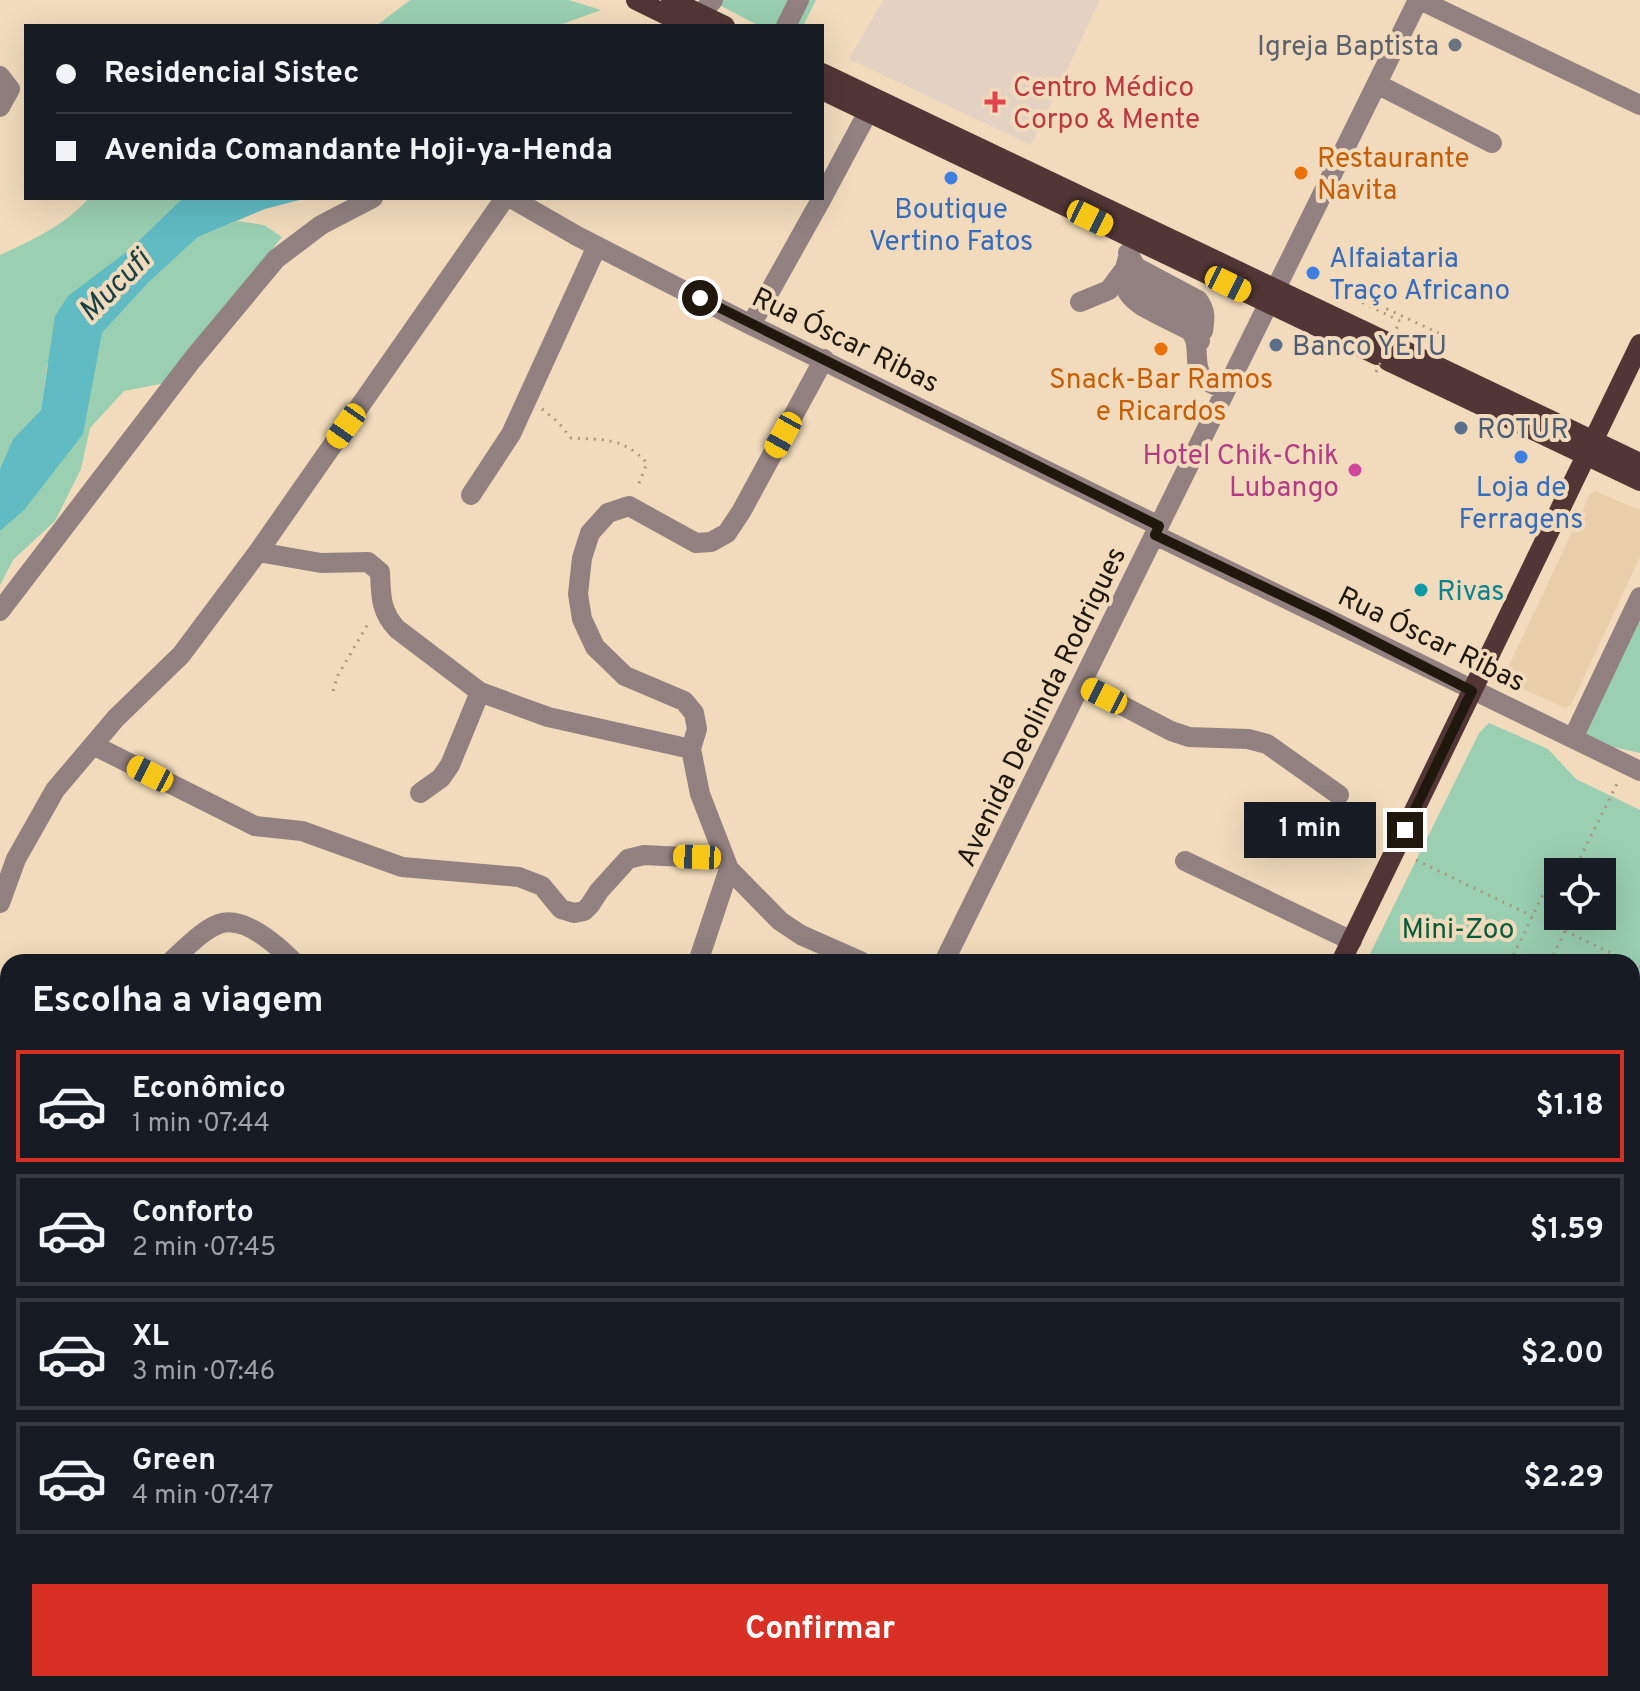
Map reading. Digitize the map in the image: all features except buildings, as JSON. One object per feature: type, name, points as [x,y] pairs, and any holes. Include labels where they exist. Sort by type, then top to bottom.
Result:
[{"type":"main road","points":[[636,0],[719,24]]},
{"type":"main road","points":[[824,74],[1132,247]]},
{"type":"main road","points":[[824,91],[1132,247],[1231,276],[1384,355],[1590,449],[1640,481]]},
{"type":"main road","points":[[1345,954],[1640,344]]},
{"type":"main road","points":[[1590,449],[1640,463]]},
{"type":"street","points":[[787,24],[799,0]]},
{"type":"street","points":[[1419,0],[1640,105]]},
{"type":"street","name":"Avenida Deolinda Rodrigues","points":[[948,954],[1419,0]]},
{"type":"street","points":[[0,76],[10,89],[0,107]]},
{"type":"street","points":[[1377,84],[1492,143]]},
{"type":"street","points":[[824,194],[868,112]]},
{"type":"street","points":[[0,611],[192,360],[276,259],[321,225],[369,200]]},
{"type":"street","points":[[0,903],[16,859],[55,790],[116,718],[181,655],[258,552],[504,200]]},
{"type":"street","name":"Rua Óscar Ribas","points":[[515,200],[751,325],[824,359],[1472,691],[1640,771]]},
{"type":"street","points":[[751,325],[821,200]]},
{"type":"street","points":[[471,495],[511,434],[597,246]]},
{"type":"street","points":[[1080,302],[1109,290],[1132,247]]},
{"type":"street","points":[[1132,247],[1136,267],[1198,300],[1195,309]]},
{"type":"street","points":[[1132,247],[1124,287],[1135,302],[1195,336],[1205,379],[1226,390]]},
{"type":"street","points":[[1195,309],[1221,296],[1231,276]]},
{"type":"street","points":[[1195,309],[1205,316],[1199,354]]},
{"type":"street","points":[[824,359],[727,533],[711,542],[696,543],[629,506],[608,513],[590,533],[582,558],[578,594],[582,619],[595,647],[625,676],[684,701],[694,713],[697,729],[691,749],[700,794],[726,864],[780,921],[801,935],[844,954]]},
{"type":"street","points":[[258,552],[321,563],[368,562],[380,572],[382,607],[387,618],[480,692],[548,717],[691,749]]},
{"type":"street","points":[[1573,738],[1640,597]]},
{"type":"street","points":[[1081,684],[1171,731],[1189,737],[1248,739],[1267,744],[1339,795]]},
{"type":"street","points":[[420,793],[441,778],[450,765],[480,692]]},
{"type":"street","points":[[93,745],[255,826],[302,831],[402,867],[519,877],[542,886],[561,909],[574,913],[584,911],[628,859],[644,855],[726,864]]},
{"type":"street","points":[[1185,861],[1352,941]]},
{"type":"street","points":[[700,954],[726,864]]},
{"type":"street","points":[[180,954],[219,924],[237,922],[262,936],[284,954]]},
{"type":"path","points":[[1384,355],[1400,321],[1351,297],[1353,293],[1449,338]]},
{"type":"path","points":[[527,398],[558,422],[571,438],[604,440],[632,447],[647,463],[629,506]]},
{"type":"path","points":[[333,691],[338,675],[364,627],[382,607]]},
{"type":"path","points":[[1580,858],[1619,779]]},
{"type":"path","points":[[1416,860],[1532,916]]},
{"type":"path","points":[[1514,954],[1544,892]]},
{"type":"path","points":[[1554,954],[1565,931],[1614,954]]},
{"type":"shaded area","name":"Centro Médico Corpo & Mente","points":[[883,0],[1100,0],[1031,145],[849,59]]},
{"type":"shaded area","points":[[1595,491],[1640,510],[1640,557],[1571,705],[1565,708],[1508,682],[1506,672],[1590,494]]},
{"type":"green space","points":[[410,0],[569,0],[601,10],[562,24],[379,24]]},
{"type":"green space","points":[[710,0],[816,0],[804,24],[755,24]]},
{"type":"green space","points":[[87,200],[181,200],[129,250],[47,365],[41,410],[13,439],[0,469],[0,255],[59,224]]},
{"type":"green space","points":[[237,221],[264,225],[282,237],[165,383],[124,391],[90,428],[81,469],[55,521],[13,560],[0,585],[0,531],[24,509],[102,333],[149,282],[198,237]]},
{"type":"green space","points":[[1640,590],[1640,753],[1573,738]]},
{"type":"green space","name":"Mini-Zoo","points":[[1489,723],[1548,749],[1576,779],[1640,810],[1640,954],[1370,954],[1479,733]]},
{"type":"water","name":"Mucufi","points":[[181,200],[299,200],[265,209],[198,237],[149,282],[102,333],[83,434],[24,510],[0,531],[0,469],[13,439],[41,410],[55,316],[68,296],[129,250]]},
{"type":"place","name":"Igreja Baptista","points":[[1455,45]]},
{"type":"place","name":"Centro Médico Corpo & Mente","points":[[995,102]]},
{"type":"place","name":"Restaurante Navita","points":[[1301,173]]},
{"type":"place","name":"Boutique Vertino Fatos","points":[[951,178]]},
{"type":"place","name":"Alfaiataria Traço Africano","points":[[1313,273]]},
{"type":"place","name":"Banco YETU","points":[[1276,345]]},
{"type":"place","name":"Snack-Bar Ramos e Ricardos","points":[[1161,349]]},
{"type":"place","name":"ROTUR","points":[[1461,428]]},
{"type":"place","name":"Loja de Ferragens","points":[[1521,457]]},
{"type":"place","name":"Hotel Chik-Chik Lubango","points":[[1355,470]]},
{"type":"place","name":"Rivas","points":[[1421,590]]},
{"type":"route","points":[[700,298],[1159,526],[1155,535],[1472,691],[1405,830]]}]
